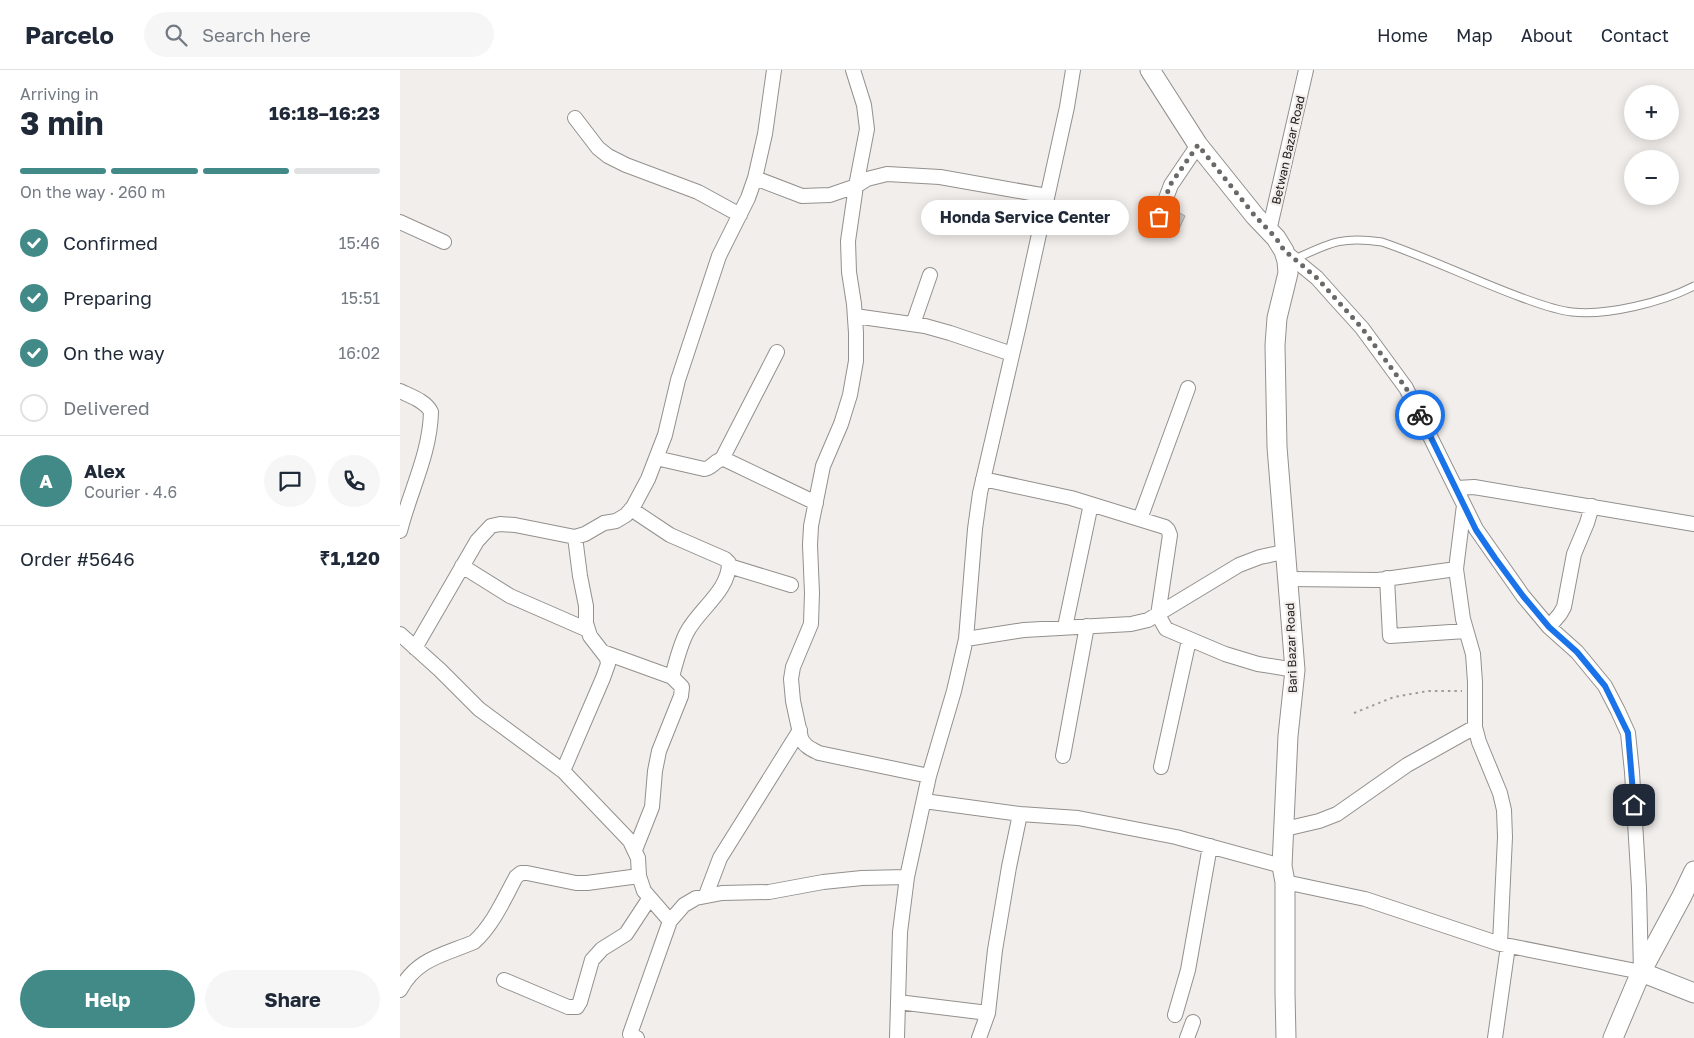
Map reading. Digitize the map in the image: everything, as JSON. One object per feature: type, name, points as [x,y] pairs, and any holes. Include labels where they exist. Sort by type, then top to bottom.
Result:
[{"type":"street","points":[[415,648],[477,541],[491,526],[500,524],[515,525],[575,537],[585,534],[604,523],[616,521],[632,509],[648,479],[665,435],[678,380],[720,256],[755,178],[765,134],[774,70]]},
{"type":"street","points":[[854,70],[864,105],[867,129],[848,241],[849,272],[855,316],[856,361],[850,395],[841,424],[823,466],[811,526],[812,624],[793,667],[793,701],[803,744],[819,753],[929,776]]},
{"type":"street","points":[[897,1038],[900,932],[907,877],[929,776],[954,690],[966,640],[974,529],[983,479],[1067,107],[1073,70]]},
{"type":"street","points":[[1150,70],[1198,145],[1255,216],[1289,255],[1317,278],[1362,328],[1406,388],[1457,488],[1476,530],[1495,558],[1549,627],[1577,652],[1605,686],[1628,733],[1636,821],[1640,972]]},
{"type":"street","name":"Betwan Bazar Road","points":[[1269,231],[1306,70]]},
{"type":"street","points":[[575,118],[598,148],[608,156],[626,165],[698,192],[740,215]]},
{"type":"street","points":[[1159,217],[1170,185],[1198,145]]},
{"type":"street","points":[[755,178],[802,196],[830,195],[856,186],[867,179],[887,174],[940,177],[1047,196]]},
{"type":"street","points":[[400,222],[444,242]]},
{"type":"street","name":"Bari Bazar Road","points":[[1286,1038],[1284,829],[1288,736],[1295,670],[1289,579],[1284,552],[1276,410],[1275,345],[1277,318],[1288,273],[1287,261],[1289,255]]},
{"type":"street","points":[[913,324],[930,275]]},
{"type":"street","points":[[855,316],[913,324],[950,333],[1012,354]]},
{"type":"street","points":[[722,459],[777,352]]},
{"type":"street","points":[[1140,519],[1188,388]]},
{"type":"street","points":[[400,391],[424,404],[429,408],[430,412],[422,466],[407,504],[400,531]]},
{"type":"street","points":[[656,458],[704,469],[708,469],[717,460],[722,459],[816,503]]},
{"type":"street","points":[[983,479],[1071,498],[1165,528],[1170,532],[1158,615],[1166,629],[1189,640],[1243,660],[1295,670]]},
{"type":"street","points":[[1457,488],[1474,488],[1694,524]]},
{"type":"street","points":[[1065,627],[1091,504]]},
{"type":"street","points":[[1464,505],[1456,569],[1466,631],[1473,654],[1475,726],[1481,749],[1500,793],[1504,810],[1504,945],[1494,1038]]},
{"type":"street","points":[[1549,627],[1564,607],[1574,554],[1592,506]]},
{"type":"street","points":[[632,509],[670,535],[728,560],[729,566],[726,578],[686,633],[672,677]]},
{"type":"street","points":[[563,770],[606,670],[607,658],[590,636],[588,630],[575,537]]},
{"type":"street","points":[[966,640],[1024,630],[1131,624],[1148,620],[1239,565],[1260,557],[1284,552]]},
{"type":"street","points":[[462,566],[510,596],[588,630]]},
{"type":"street","points":[[729,566],[791,585]]},
{"type":"street","points":[[1289,579],[1387,578],[1456,569]]},
{"type":"street","points":[[1387,578],[1390,636],[1466,631]]},
{"type":"street","points":[[1063,756],[1087,626]]},
{"type":"street","points":[[400,634],[479,709],[563,770],[630,841],[638,858],[644,891],[670,921]]},
{"type":"street","points":[[1161,767],[1189,640]]},
{"type":"street","points":[[603,652],[672,677],[682,687],[681,696],[659,751],[652,807],[635,850]]},
{"type":"street","points":[[1284,829],[1319,821],[1336,814],[1407,765],[1475,726]]},
{"type":"street","points":[[706,895],[720,858],[800,730]]},
{"type":"street","points":[[924,801],[1020,814],[1078,818],[1176,837],[1210,846],[1284,874],[1504,945],[1640,972],[1694,993]]},
{"type":"street","points":[[979,1038],[988,1014],[995,950],[1020,814]]},
{"type":"street","points":[[1175,1015],[1188,970],[1210,846]]},
{"type":"street","points":[[1613,1038],[1640,972],[1694,871]]},
{"type":"street","points":[[400,990],[407,979],[423,963],[474,942],[487,928],[516,877],[521,873],[576,883],[640,876]]},
{"type":"street","points":[[632,1037],[670,921],[684,904],[706,895],[722,893],[769,892],[823,882],[862,878],[907,877]]},
{"type":"street","points":[[504,980],[568,1007],[578,1007],[592,960],[602,949],[626,934],[649,899]]},
{"type":"street","points":[[898,1002],[988,1014]]},
{"type":"street","points":[[1187,1038],[1193,1022]]},
{"type":"lane","points":[[1289,255],[1347,239],[1382,242],[1499,289],[1547,306],[1572,312],[1619,310],[1658,300],[1694,286]]},
{"type":"path","points":[[1354,713],[1394,697],[1428,691],[1475,692]]},
{"type":"building","points":[[1176,211],[1185,216],[1178,231],[1164,224],[1169,215],[1172,217]]},
{"type":"way so far","points":[[1159,217],[1170,185],[1198,145],[1284,250],[1317,278],[1362,328],[1406,388],[1420,415]]},
{"type":"place","name":"Honda Service Center","points":[[1159,217]]},
{"type":"route","points":[[1420,415],[1476,530],[1495,558],[1549,627],[1577,652],[1605,686],[1628,733],[1634,805]]}]
